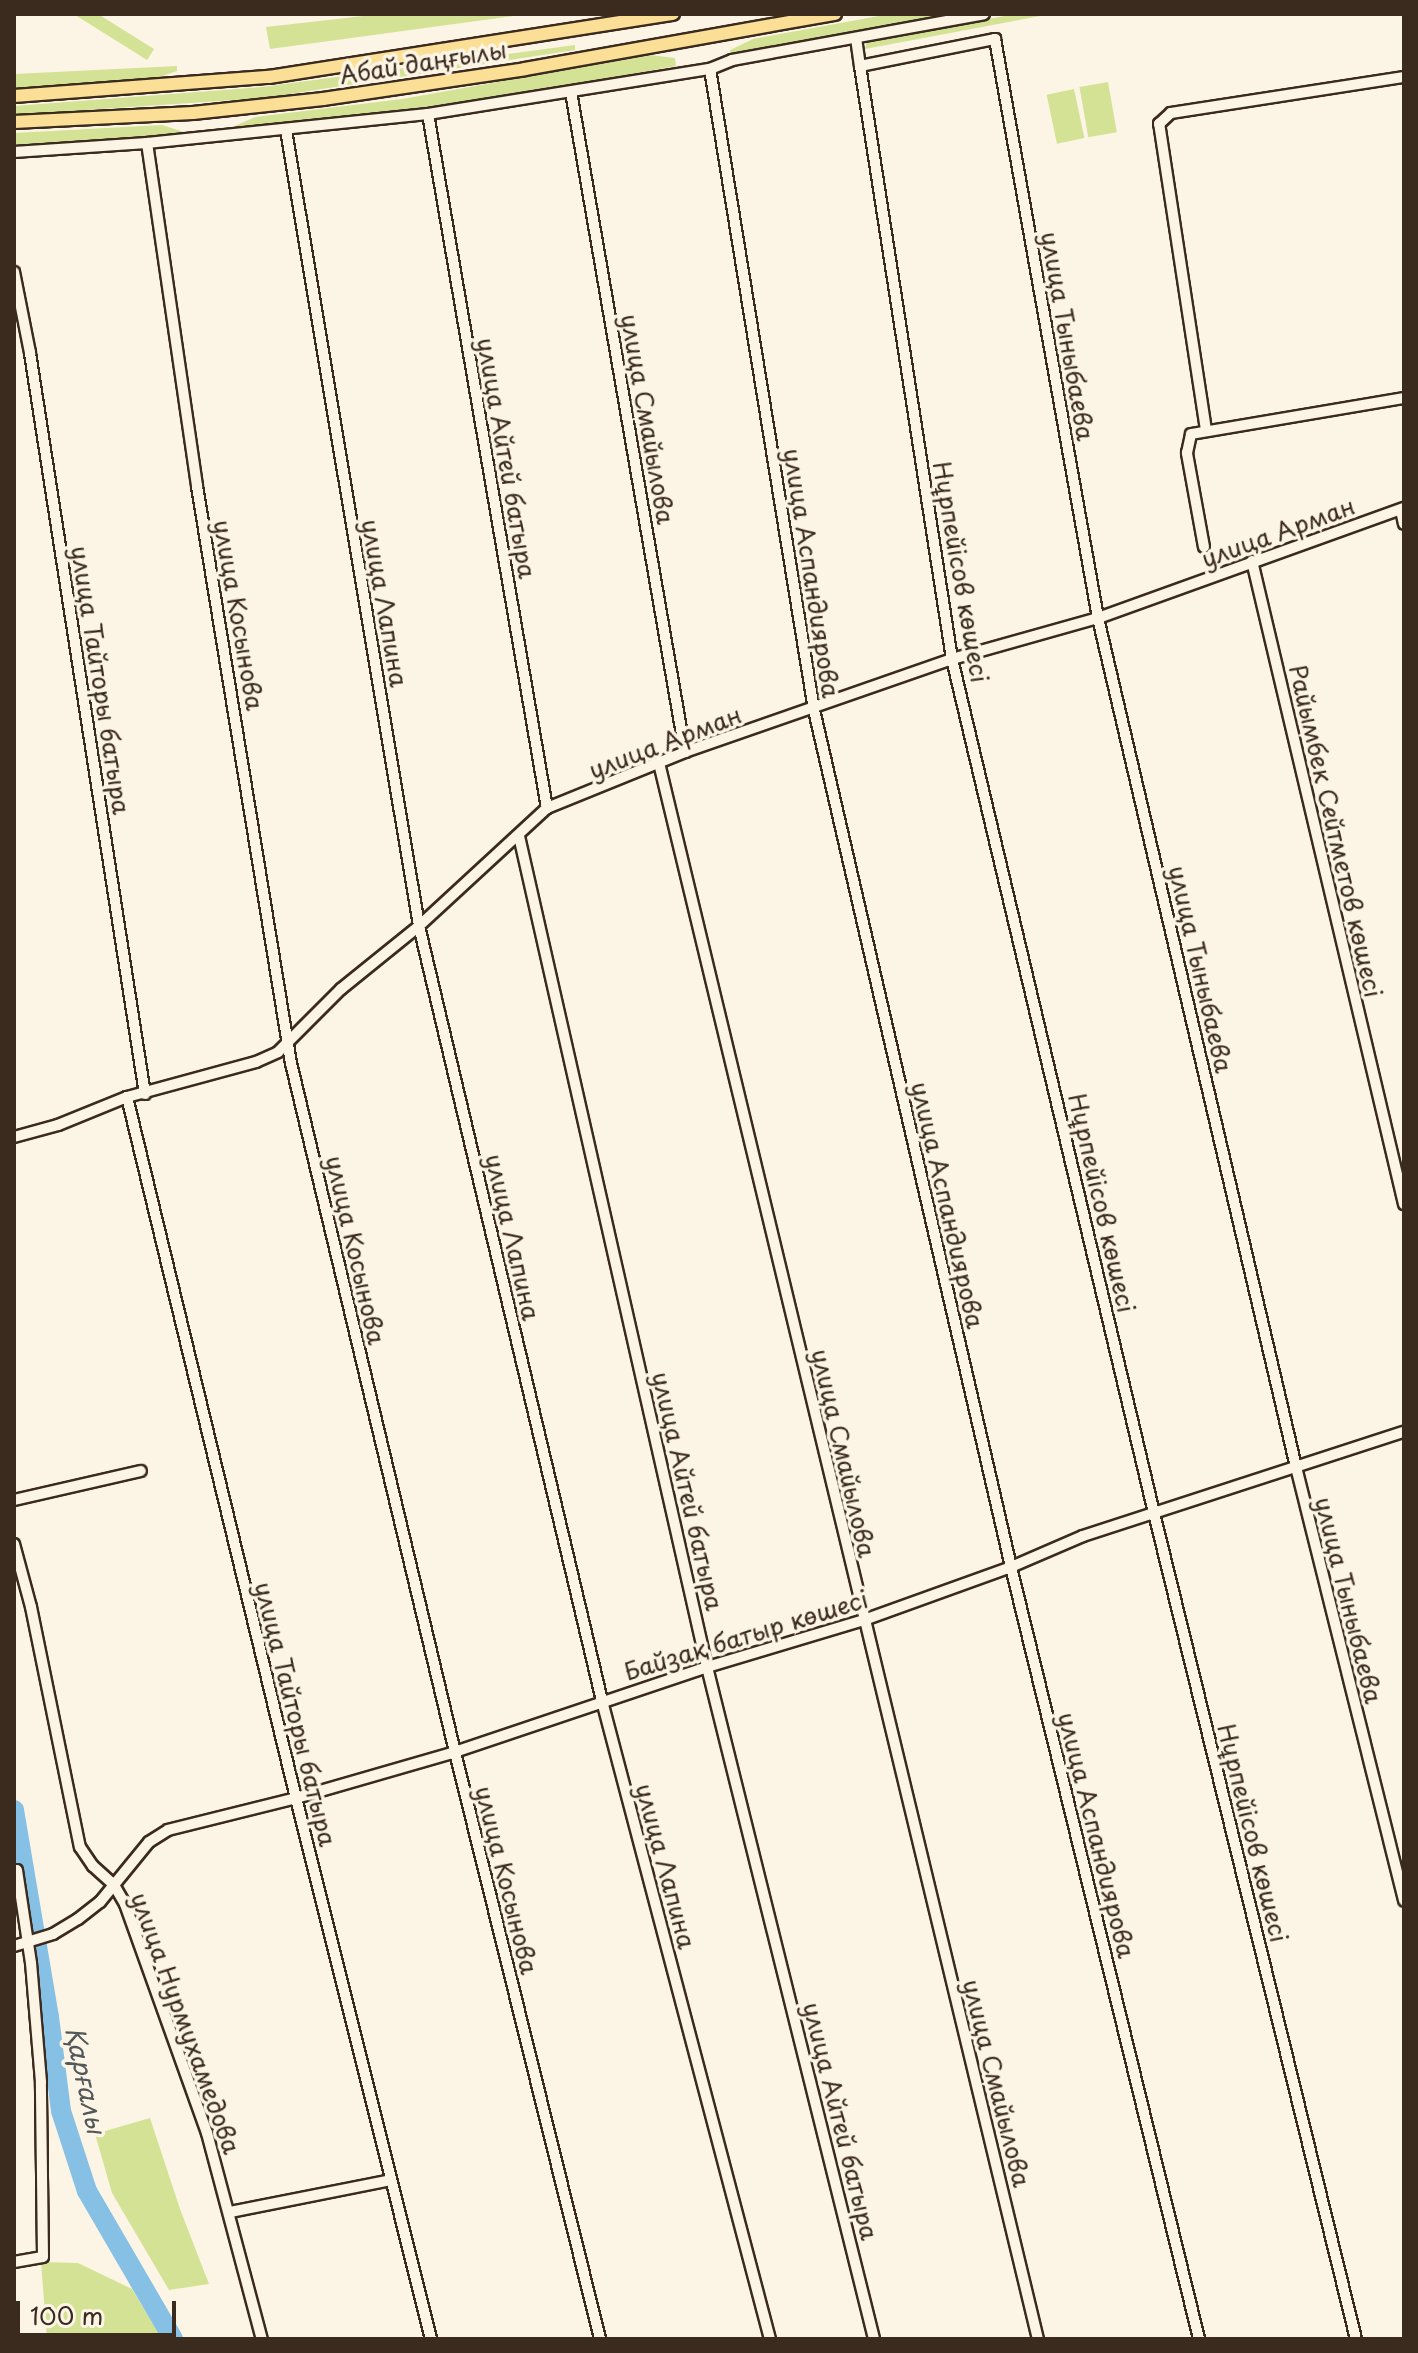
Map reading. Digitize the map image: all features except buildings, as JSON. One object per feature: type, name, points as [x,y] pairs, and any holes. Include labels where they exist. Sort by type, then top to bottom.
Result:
[{"type":"main road","name":"Абай даңғылы","points":[[14,96],[269,77],[673,14]]},
{"type":"main road","name":"Абай даңғылы","points":[[14,122],[193,113],[323,99],[835,14]]},
{"type":"street","points":[[589,14],[591,28]]},
{"type":"street","points":[[14,152],[147,143],[428,114],[710,69],[732,60],[984,14]]},
{"type":"street","name":"Нұрпейісов көшесі","points":[[856,38],[952,659],[1154,1513],[1356,2339]]},
{"type":"street","name":"улица Тыныбаева","points":[[860,66],[995,39],[1098,618],[1296,1467],[1404,1901]]},
{"type":"street","name":"улица Аспандиярова","points":[[710,69],[814,710],[1011,1567],[1199,2339]]},
{"type":"street","points":[[1206,430],[1159,124],[1171,113],[1404,77]]},
{"type":"street","name":"улица Смайылова","points":[[571,92],[685,752]]},
{"type":"street","name":"улица Айтей батыра","points":[[428,114],[547,808]]},
{"type":"street","name":"улица Лапина","points":[[286,130],[419,926],[602,1701],[770,2339]]},
{"type":"street","name":"улица Косынова","points":[[147,143],[197,486],[290,1041],[291,1063],[455,1752],[600,2339]]},
{"type":"street","name":"улица Тайторы батыра","points":[[14,272],[30,353],[145,1094]]},
{"type":"street","points":[[1204,547],[1187,442],[1191,434],[1404,398]]},
{"type":"street","points":[[1402,509],[1404,524]]},
{"type":"street","name":"улица Арман","points":[[14,1137],[58,1125],[127,1097],[256,1062],[278,1052],[341,989],[419,926],[547,808],[685,752],[814,710],[952,659],[1098,618],[1402,509]]},
{"type":"street","name":"Райымбек Сейтметов көшесі","points":[[1252,561],[1404,1204]]},
{"type":"street","name":"улица Смайылова","points":[[659,763],[1038,2339]]},
{"type":"street","name":"улица Айтей батыра","points":[[519,836],[707,1667],[874,2339]]},
{"type":"street","name":"улица Тайторы батыра","points":[[127,1097],[296,1798],[431,2339]]},
{"type":"street","name":"Байзақ батыр көшесі","points":[[14,1946],[53,1934],[100,1902],[149,1842],[168,1830],[296,1798],[455,1752],[707,1667],[864,1620],[1011,1567],[1083,1536],[1404,1432]]},
{"type":"street","points":[[14,1500],[141,1471]]},
{"type":"street","name":"улица Нурмухамедова","points":[[14,1544],[31,1607],[80,1847],[93,1866],[114,1885],[125,1904],[202,2119],[230,2212],[262,2339]]},
{"type":"street","points":[[14,2262],[26,2263],[43,2257],[41,2082],[29,1940],[17,1870]]},
{"type":"street","points":[[230,2212],[391,2180]]},
{"type":"green space","points":[[73,14],[98,14],[154,49],[147,60]]},
{"type":"green space","points":[[381,14],[528,14],[270,49],[266,27]]},
{"type":"green space","points":[[890,14],[949,14],[731,56],[730,50],[753,39]]},
{"type":"green space","points":[[1016,14],[1051,14],[865,49],[867,41]]},
{"type":"green space","points":[[575,45],[575,50],[264,98],[14,115],[14,106],[262,87]]},
{"type":"green space","points":[[650,55],[675,58],[676,66],[497,98],[231,131],[230,128],[255,117],[402,99]]},
{"type":"green space","points":[[177,66],[177,71],[151,80],[14,88],[14,74]]},
{"type":"green space","points":[[1108,82],[1117,132],[1088,137],[1079,87]]},
{"type":"green space","points":[[1074,89],[1084,138],[1057,144],[1047,95]]},
{"type":"green space","points":[[162,125],[184,132],[148,138],[14,146],[14,133]]},
{"type":"green space","points":[[150,2118],[209,2284],[169,2290],[112,2193],[95,2134]]},
{"type":"green space","points":[[41,2262],[78,2263],[132,2289],[162,2339],[47,2339]]},
{"type":"waterway","name":"Қарғалы","points":[[14,1810],[49,2017],[61,2111],[87,2191],[173,2339]]}]
